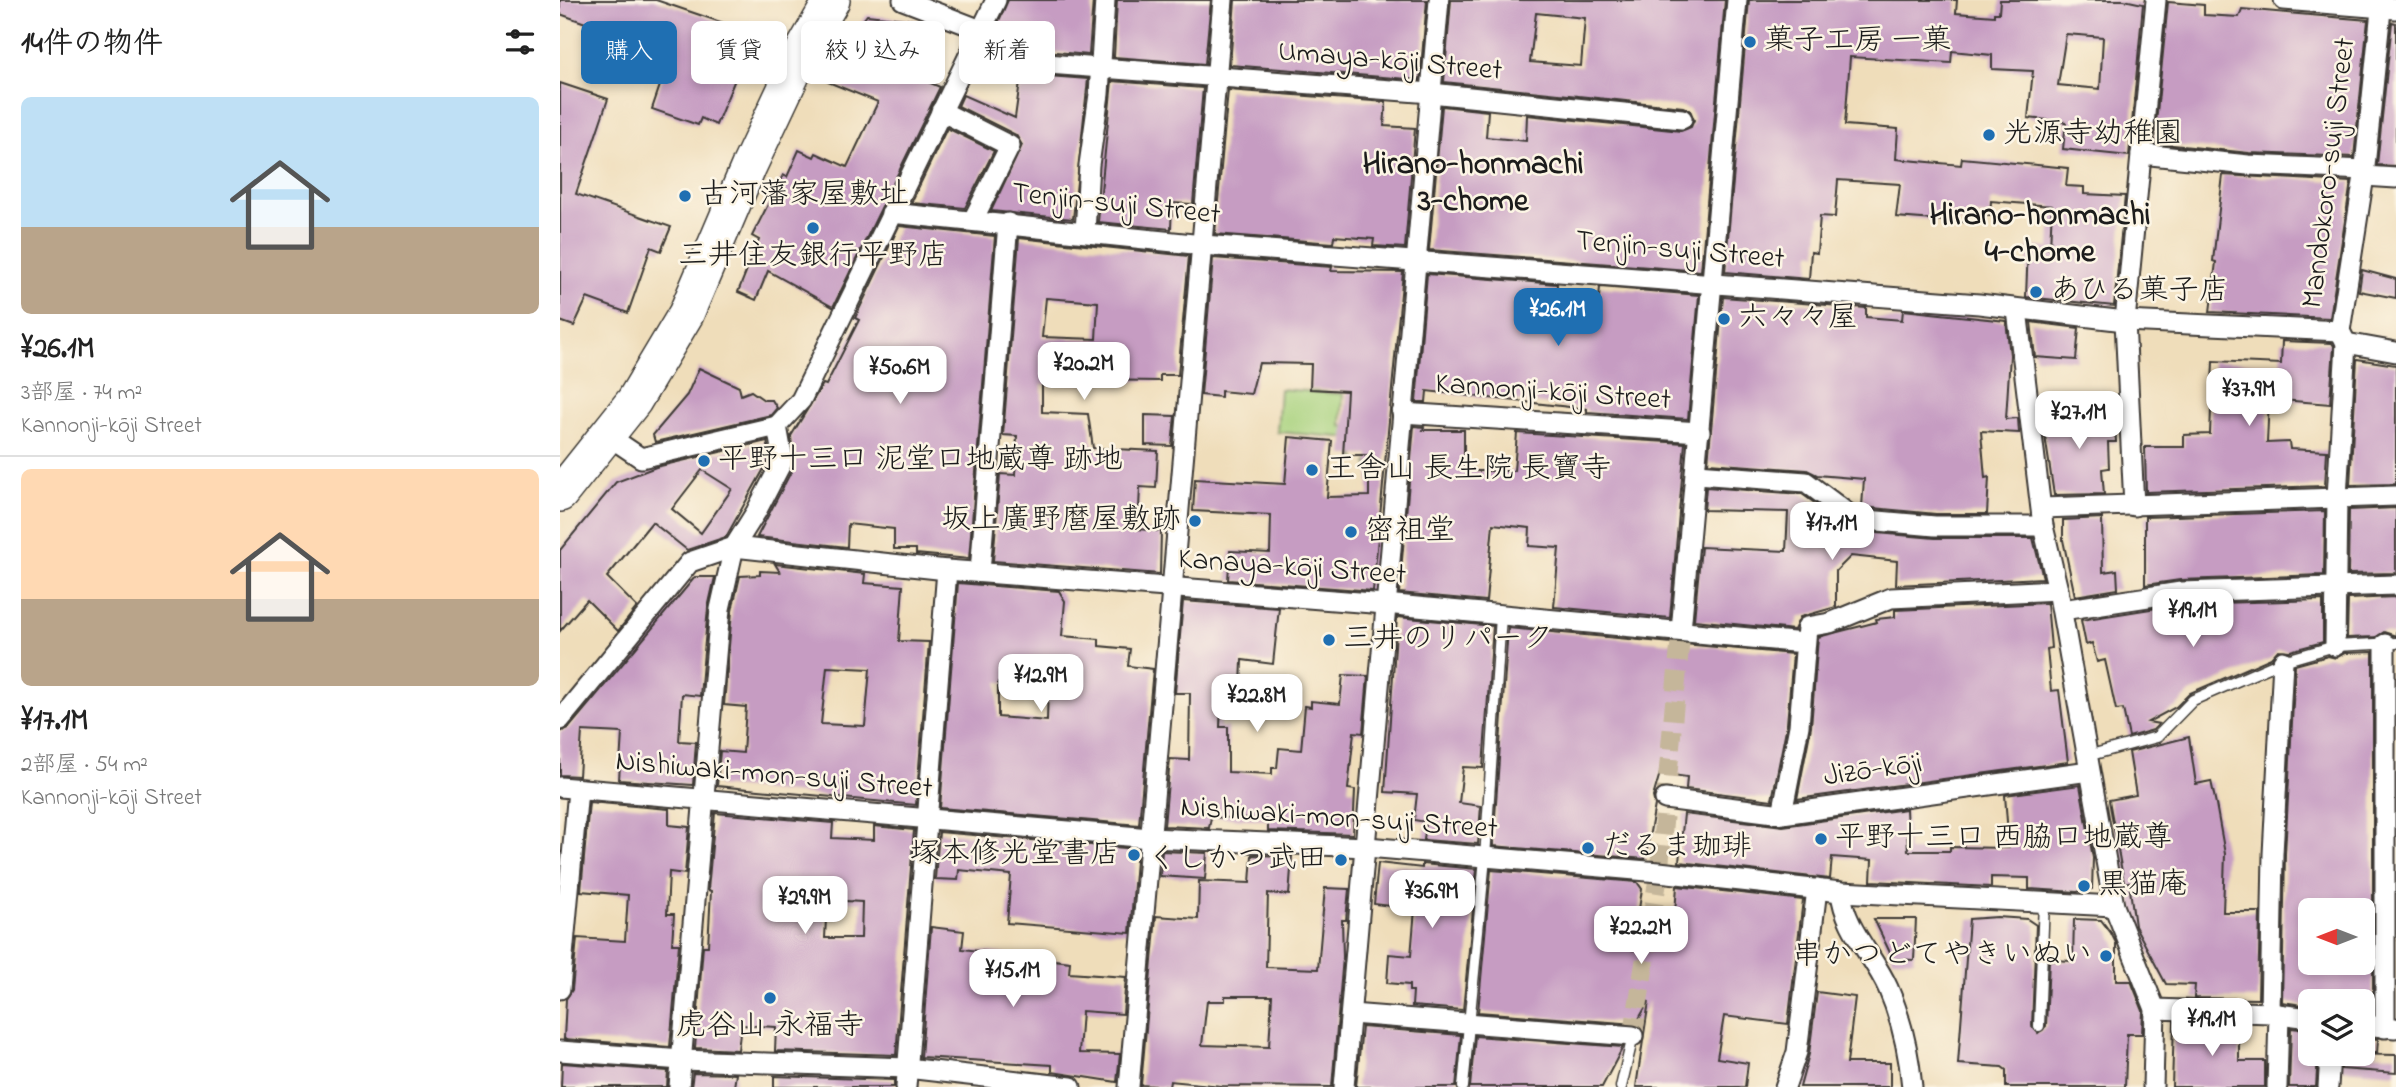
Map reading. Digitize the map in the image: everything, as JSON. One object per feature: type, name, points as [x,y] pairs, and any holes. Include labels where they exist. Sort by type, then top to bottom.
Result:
[{"type":"highway","points":[[560,494],[634,401],[686,314],[749,166],[805,47],[832,0]]},
{"type":"street","points":[[903,0],[959,22]]},
{"type":"street","points":[[986,21],[996,0]]},
{"type":"street","points":[[1085,232],[1105,0]]},
{"type":"street","points":[[1129,1087],[1223,0]]},
{"type":"street","points":[[1344,1087],[1367,848],[1415,259],[1440,0]]},
{"type":"street","points":[[1681,631],[1737,0]]},
{"type":"street","points":[[2134,506],[2125,321],[2156,0]]},
{"type":"street","points":[[2284,0],[2386,6]]},
{"type":"street","name":"Mandokoro-suji Street","points":[[2335,646],[2334,589],[2343,337],[2386,6]]},
{"type":"street","name":"Umaya-kōji Street","points":[[1055,64],[1217,79],[1431,93],[1682,119]]},
{"type":"street","points":[[607,435],[641,458],[776,426],[801,400],[959,76]]},
{"type":"street","points":[[941,111],[1010,146],[973,220]]},
{"type":"street","points":[[2141,154],[2396,178]]},
{"type":"street","name":"Tenjin-suji Street","points":[[891,213],[1203,245],[1415,259],[2125,321],[2343,337],[2396,352]]},
{"type":"street","points":[[979,572],[1008,223]]},
{"type":"street","points":[[2017,310],[2042,517],[2062,610],[2115,906],[2155,1009],[2153,1087]]},
{"type":"street","name":"Kannonji-kōji Street","points":[[1402,413],[1700,432]]},
{"type":"street","points":[[679,1087],[720,609],[734,547],[756,513],[783,460],[776,426]]},
{"type":"street","points":[[1697,474],[1805,482],[1855,519],[1935,526],[2134,506],[2396,496]]},
{"type":"street","points":[[560,720],[690,562],[734,547]]},
{"type":"street","name":"Kanaya-kōji Street","points":[[734,547],[947,570],[1385,604],[1804,643]]},
{"type":"street","points":[[906,1077],[947,570]]},
{"type":"street","points":[[2062,610],[2181,592],[2396,585]]},
{"type":"street","points":[[1782,814],[1798,726],[1807,627],[1830,623],[1891,598],[2058,590]]},
{"type":"street","points":[[2390,644],[2390,1028]]},
{"type":"street","points":[[2277,1087],[2273,854],[2283,661]]},
{"type":"street","name":"Jizō-kōji","points":[[1665,799],[1782,814],[2088,764]]},
{"type":"street","points":[[560,989],[569,788]]},
{"type":"street","name":"Nishiwaki-mon-suji Street","points":[[569,788],[1150,838],[1367,848],[1659,872],[1841,892],[2115,906]]},
{"type":"street","points":[[1785,1087],[1797,1052],[1817,889]]},
{"type":"street","points":[[1841,892],[1842,909],[1888,988],[1910,1060],[1912,1087]]},
{"type":"street","points":[[2155,1009],[2298,1016]]},
{"type":"street","points":[[1351,1014],[1633,1036]]},
{"type":"street","points":[[560,1051],[1071,1087]]},
{"type":"street","points":[[2328,1087],[2329,1066]]},
{"type":"lane","points":[[1463,1087],[1485,858],[1501,616]]},
{"type":"lane","points":[[2088,764],[2157,737],[2193,700],[2283,661],[2335,646],[2390,644]]},
{"type":"lane","points":[[2039,1026],[2045,902]]},
{"type":"lane","points":[[1620,1087],[1633,1036]]},
{"type":"green space","points":[[1280,389],[1343,394],[1341,426],[1387,429],[1369,466],[1367,464],[1372,455],[1355,436],[1356,459],[1353,455],[1352,438],[1277,432]]},
{"type":"building","points":[[560,0],[656,0],[717,21],[691,21],[691,84],[733,84],[716,125],[701,118],[698,125],[652,109],[660,84],[677,84],[677,21],[581,21],[560,14]]},
{"type":"building","points":[[1008,0],[1093,0],[1089,55],[1055,52],[1055,21],[999,21]]},
{"type":"building","points":[[1117,0],[1211,0],[1205,64],[1114,57]]},
{"type":"building","points":[[1235,0],[1427,0],[1420,80],[1230,65]]},
{"type":"building","points":[[1451,0],[1725,0],[1701,271],[1429,250],[1442,106],[1488,111],[1486,137],[1526,141],[1527,115],[1681,131],[1691,127],[1694,120],[1690,110],[1683,107],[1444,82]],"holes":[[[1536,13],[1585,18],[1581,66],[1530,62]]]},
{"type":"building","points":[[1749,0],[1957,0],[1956,13],[1994,16],[1994,13],[1999,13],[2000,0],[2124,0],[2143,4],[2129,156],[2063,149],[2066,122],[2028,118],[2033,71],[1992,69],[1992,55],[1952,51],[1951,63],[1850,57],[1845,125],[1898,129],[1896,159],[1961,165],[1962,158],[2068,168],[2066,186],[2084,187],[2084,194],[2125,196],[2114,306],[2026,297],[2028,246],[2050,248],[2052,206],[1991,201],[1990,216],[1975,215],[1974,223],[1896,217],[1900,184],[1838,180],[1835,217],[1820,216],[1817,253],[1811,252],[1809,279],[1725,272]],"holes":[[[2066,34],[2103,37],[2100,89],[2058,85]]]},
{"type":"building","points":[[2168,2],[2204,5],[2204,15],[2239,17],[2242,9],[2368,20],[2354,157],[2249,153],[2154,143]]},
{"type":"building","points":[[867,15],[923,21],[862,21]]},
{"type":"building","points":[[2392,22],[2396,23],[2396,166],[2377,165]]},
{"type":"building","points":[[1055,77],[1088,79],[1073,219],[991,211],[1022,145],[1016,135],[958,106],[963,95],[1015,118],[1020,84],[1055,84]]},
{"type":"building","points":[[1112,81],[1203,88],[1193,204],[1172,203],[1171,229],[1098,222]]},
{"type":"building","points":[[560,83],[608,99],[576,194],[671,227],[661,251],[651,247],[628,313],[587,298],[574,326],[560,321]]},
{"type":"building","points":[[833,84],[933,84],[940,87],[833,307],[768,271],[756,300],[738,292],[759,240],[752,236],[783,175],[787,177],[799,150],[814,157],[816,153],[847,167],[878,102]]},
{"type":"building","points":[[1228,90],[1386,102],[1384,126],[1415,128],[1405,248],[1373,246],[1374,239],[1334,236],[1333,243],[1215,234]]},
{"type":"building","points":[[947,128],[994,151],[965,208],[911,203]]},
{"type":"building","points":[[2223,175],[2351,182],[2330,318],[2210,312]]},
{"type":"building","points":[[899,226],[995,236],[969,559],[916,554],[916,549],[894,549],[894,529],[848,524],[847,547],[757,537],[794,466],[791,436],[823,384],[826,385],[859,320],[855,318]]},
{"type":"building","points":[[1019,238],[1189,256],[1178,375],[1160,375],[1160,381],[1092,380],[1091,383],[1042,385],[1042,412],[1088,414],[1093,448],[1158,451],[1156,488],[1140,487],[1138,529],[1161,531],[1160,574],[993,561],[1000,474],[1015,475],[1017,436],[1003,435]],"holes":[[[1046,298],[1098,302],[1096,339],[1042,337]]]},
{"type":"building","points":[[1213,258],[1332,267],[1331,271],[1403,272],[1373,591],[1228,580],[1230,551],[1270,553],[1271,515],[1193,511],[1195,479],[1285,484],[1289,437],[1332,441],[1327,497],[1369,496],[1369,455],[1343,455],[1347,391],[1310,389],[1311,364],[1259,363],[1251,394],[1221,391],[1221,397],[1201,395]]},
{"type":"building","points":[[2362,270],[2396,279],[2396,298],[2359,291]]},
{"type":"building","points":[[1427,274],[1557,284],[1554,327],[1596,330],[1600,287],[1699,295],[1688,419],[1587,412],[1587,409],[1427,391],[1426,402],[1416,402]]},
{"type":"building","points":[[1723,297],[1866,308],[1866,317],[1902,320],[1903,310],[2006,321],[2010,355],[2006,419],[2018,418],[2019,433],[1981,431],[1985,478],[1989,477],[1987,514],[1936,514],[1862,507],[1864,479],[1817,475],[1807,470],[1708,463]]},
{"type":"building","points":[[2031,322],[2079,328],[2076,360],[2035,357]]},
{"type":"building","points":[[2282,341],[2332,343],[2334,346],[2330,404],[2269,399],[2267,443],[2289,442],[2290,449],[2327,451],[2325,486],[2146,492],[2145,447],[2184,447],[2184,435],[2210,434],[2213,361],[2281,364]]},
{"type":"building","points":[[2357,359],[2396,365],[2396,484],[2350,485]]},
{"type":"building","points":[[699,368],[739,387],[741,395],[751,391],[764,400],[772,400],[777,408],[771,415],[655,442],[653,435],[687,395]]},
{"type":"building","points":[[2114,410],[2116,442],[2108,442],[2109,468],[2102,469],[2104,494],[2054,495],[2042,416]]},
{"type":"building","points":[[1145,415],[1175,416],[1172,446],[1145,445]]},
{"type":"building","points":[[1414,426],[1424,427],[1423,430],[1464,430],[1464,471],[1514,471],[1517,433],[1685,443],[1670,618],[1554,607],[1559,548],[1529,546],[1530,528],[1493,524],[1486,601],[1399,593]]},
{"type":"building","points":[[767,441],[770,458],[726,537],[687,550],[652,522],[607,577],[637,607],[618,631],[587,600],[560,631],[560,550],[616,482],[656,467]],"holes":[[[702,470],[732,489],[701,533],[672,509]]]},
{"type":"building","points":[[1706,487],[1802,494],[1854,531],[1935,538],[2033,538],[2043,578],[1896,585],[1897,561],[1851,556],[1836,571],[1836,607],[1800,617],[1794,630],[1694,620],[1701,547],[1786,551],[1788,512],[1704,510]]},
{"type":"building","points":[[2396,508],[2396,573],[2348,574],[2349,510]]},
{"type":"building","points":[[2325,511],[2324,575],[2180,580],[2145,585],[2145,517]]},
{"type":"building","points":[[2102,518],[2103,572],[2117,570],[2118,589],[2075,596],[2063,540],[2063,520]]},
{"type":"building","points":[[775,564],[865,574],[864,583],[903,586],[899,641],[929,642],[916,805],[717,786],[720,751],[743,753],[746,707],[724,705],[732,611],[740,576],[760,575],[760,571],[780,572]],"holes":[[[827,667],[870,669],[865,726],[821,724]]]},
{"type":"building","points":[[695,577],[715,577],[708,608],[700,696],[682,694],[679,741],[696,742],[693,785],[619,780],[622,733],[582,731],[579,776],[560,775],[560,732],[569,728]]},
{"type":"building","points":[[958,583],[1059,591],[1065,601],[1062,636],[1099,639],[1099,646],[1130,649],[1128,666],[1153,669],[1139,825],[940,808]],"holes":[[[998,682],[1048,685],[1047,721],[998,717]]]},
{"type":"building","points":[[2396,597],[2396,636],[2384,632],[2376,637],[2347,638],[2348,599]]},
{"type":"building","points":[[2323,600],[2323,642],[2290,651],[2278,650],[2271,658],[2190,693],[2176,707],[2148,722],[2159,724],[2153,730],[2129,737],[2123,709],[2116,710],[2105,660],[2097,662],[2092,643],[2086,645],[2081,620],[2182,604]]},
{"type":"building","points":[[1183,601],[1279,608],[1273,664],[1242,660],[1241,687],[1222,686],[1220,727],[1228,727],[1228,772],[1272,774],[1272,768],[1277,768],[1279,748],[1301,750],[1305,706],[1311,707],[1311,701],[1340,704],[1343,675],[1368,676],[1363,733],[1354,732],[1348,789],[1355,790],[1353,834],[1268,831],[1268,820],[1211,817],[1209,828],[1164,826],[1170,759],[1189,760],[1190,693],[1175,693]]},
{"type":"building","points":[[2047,603],[2051,691],[2059,690],[2068,762],[1797,799],[1811,727],[1818,637],[1877,622],[1876,619],[1895,617],[1895,610]]},
{"type":"building","points":[[1397,617],[1493,626],[1483,768],[1463,767],[1459,803],[1481,806],[1478,844],[1424,840],[1426,822],[1414,820],[1417,794],[1385,792]]},
{"type":"building","points":[[1508,628],[1793,654],[1787,724],[1772,800],[1686,789],[1687,777],[1660,773],[1653,797],[1655,805],[1645,859],[1493,846]]},
{"type":"building","points":[[2373,652],[2373,898],[2298,898],[2298,975],[2373,975],[2373,989],[2298,989],[2298,1004],[2282,1002],[2285,854],[2295,665],[2328,656],[2336,658],[2345,653]]},
{"type":"building","points":[[2189,737],[2196,784],[2211,781],[2216,804],[2225,854],[2223,912],[2260,912],[2258,999],[2194,998],[2195,985],[2166,984],[2135,926],[2129,882],[2124,883],[2109,800],[2136,795],[2129,752]]},
{"type":"building","points":[[2080,785],[2093,858],[2092,889],[2077,892],[2029,889],[2029,878],[1991,877],[1991,887],[1871,881],[1872,860],[1832,857],[1830,879],[1679,862],[1684,814],[1783,826],[1906,809],[1908,851],[1950,851],[1950,847],[2009,848],[2005,795]]},
{"type":"building","points":[[589,802],[669,809],[669,825],[689,827],[685,874],[669,872],[667,914],[674,914],[672,944],[679,944],[670,1047],[564,1039],[566,999],[572,990],[577,938],[625,941],[628,895],[581,891]]},
{"type":"building","points":[[715,813],[833,823],[832,838],[874,840],[874,826],[914,830],[896,1055],[775,1051],[776,1027],[741,1025],[738,1050],[695,1048],[703,946],[708,946],[711,891],[708,890]],"holes":[[[827,900],[862,902],[861,938],[825,938]]]},
{"type":"building","points":[[939,832],[1137,849],[1130,933],[1007,923],[1011,875],[959,870],[958,880],[935,879]]},
{"type":"building","points":[[1162,851],[1207,853],[1205,879],[1160,876]]},
{"type":"building","points":[[1252,855],[1292,856],[1289,895],[1268,893],[1266,967],[1318,969],[1325,888],[1349,889],[1346,920],[1342,920],[1343,957],[1332,1087],[1222,1086],[1170,1081],[1169,1087],[1141,1085],[1156,916],[1198,919],[1199,881],[1250,883]],"holes":[[[1225,996],[1272,996],[1269,1047],[1202,1045],[1207,1001],[1225,1001]]]},
{"type":"building","points":[[1378,863],[1422,868],[1422,864],[1477,869],[1463,1010],[1412,1006],[1413,991],[1409,991],[1409,985],[1387,983],[1389,954],[1411,956],[1415,909],[1374,904]]},
{"type":"building","points":[[1491,870],[1637,882],[1642,889],[1633,950],[1673,940],[1677,886],[1803,900],[1788,1024],[1724,1016],[1717,1058],[1748,1063],[1745,1087],[1636,1087],[1649,1001],[1636,1024],[1478,1012]]},
{"type":"building","points":[[1874,919],[1916,919],[1914,960],[1893,959]]},
{"type":"building","points":[[1969,919],[2027,919],[2036,925],[2032,1026],[2038,1033],[2046,1026],[2049,960],[2073,961],[2074,919],[2101,920],[2111,933],[2116,943],[2116,981],[2131,981],[2143,1011],[2142,1034],[2127,1034],[2125,1087],[2006,1087],[2006,1070],[2002,1067],[1958,1064]]},
{"type":"building","points":[[931,927],[964,931],[962,949],[1070,962],[1069,973],[1126,977],[1123,1014],[1082,1011],[1079,1053],[1120,1054],[1117,1082],[1052,1072],[1052,1065],[921,1057]]},
{"type":"building","points":[[1817,992],[1855,997],[1847,1063],[1890,1063],[1890,1087],[1800,1087],[1809,1054]]},
{"type":"building","points":[[2174,1022],[2239,1024],[2239,1061],[2265,1061],[2265,1087],[2172,1087]]},
{"type":"building","points":[[1362,1027],[1461,1035],[1456,1087],[1356,1087]]},
{"type":"building","points":[[2291,1028],[2298,1029],[2298,1066],[2317,1066],[2316,1087],[2289,1087]]},
{"type":"building","points":[[1475,1036],[1623,1047],[1602,1087],[1470,1087]]},
{"type":"building","points":[[2375,1039],[2378,1039],[2375,1053]]},
{"type":"building","points":[[2375,1055],[2396,1055],[2396,1073],[2341,1069],[2341,1066],[2375,1066]]},
{"type":"building","points":[[562,1063],[668,1071],[667,1087],[561,1087]]},
{"type":"building","points":[[693,1073],[736,1074],[734,1087],[691,1087]]},
{"type":"building","points":[[774,1076],[894,1080],[894,1087],[774,1087]]},
{"type":"tunnel","points":[[1633,1036],[1659,872],[1681,631]]},
{"type":"place","name":"菓子工房 一菓","points":[[1750,42]]},
{"type":"place","name":"光源寺幼稚園","points":[[1989,135]]},
{"type":"place","name":"古河藩家屋敷址","points":[[685,196]]},
{"type":"place","name":"三井住友銀行平野店","points":[[813,228]]},
{"type":"place","name":"あひる菓子店","points":[[2036,292]]},
{"type":"place","name":"六々々屋","points":[[1724,319]]},
{"type":"place","name":"平野十三口 泥堂口地蔵尊 跡地","points":[[704,461]]},
{"type":"place","name":"王舎山 長生院 長寶寺","points":[[1312,470]]},
{"type":"place","name":"坂上廣野麿屋敷跡","points":[[1195,521]]},
{"type":"place","name":"密祖堂","points":[[1351,532]]},
{"type":"place","name":"三井のリパーク","points":[[1329,640]]},
{"type":"place","name":"平野十三口 西脇口地蔵尊","points":[[1821,839]]},
{"type":"place","name":"だるま珈琲","points":[[1588,848]]},
{"type":"place","name":"塚本修光堂書店","points":[[1134,855]]},
{"type":"place","name":"くしかつ武田","points":[[1341,860]]},
{"type":"place","name":"黒猫庵","points":[[2084,886]]},
{"type":"place","name":"串かつどてやきいぬい","points":[[2106,956]]},
{"type":"place","name":"虎谷山 永福寺","points":[[770,998]]},
{"type":"district","name":"Hirano-honmachi 3-chome","points":[[1473,184]]},
{"type":"district","name":"Hirano-honmachi 4-chome","points":[[2040,234]]}]
